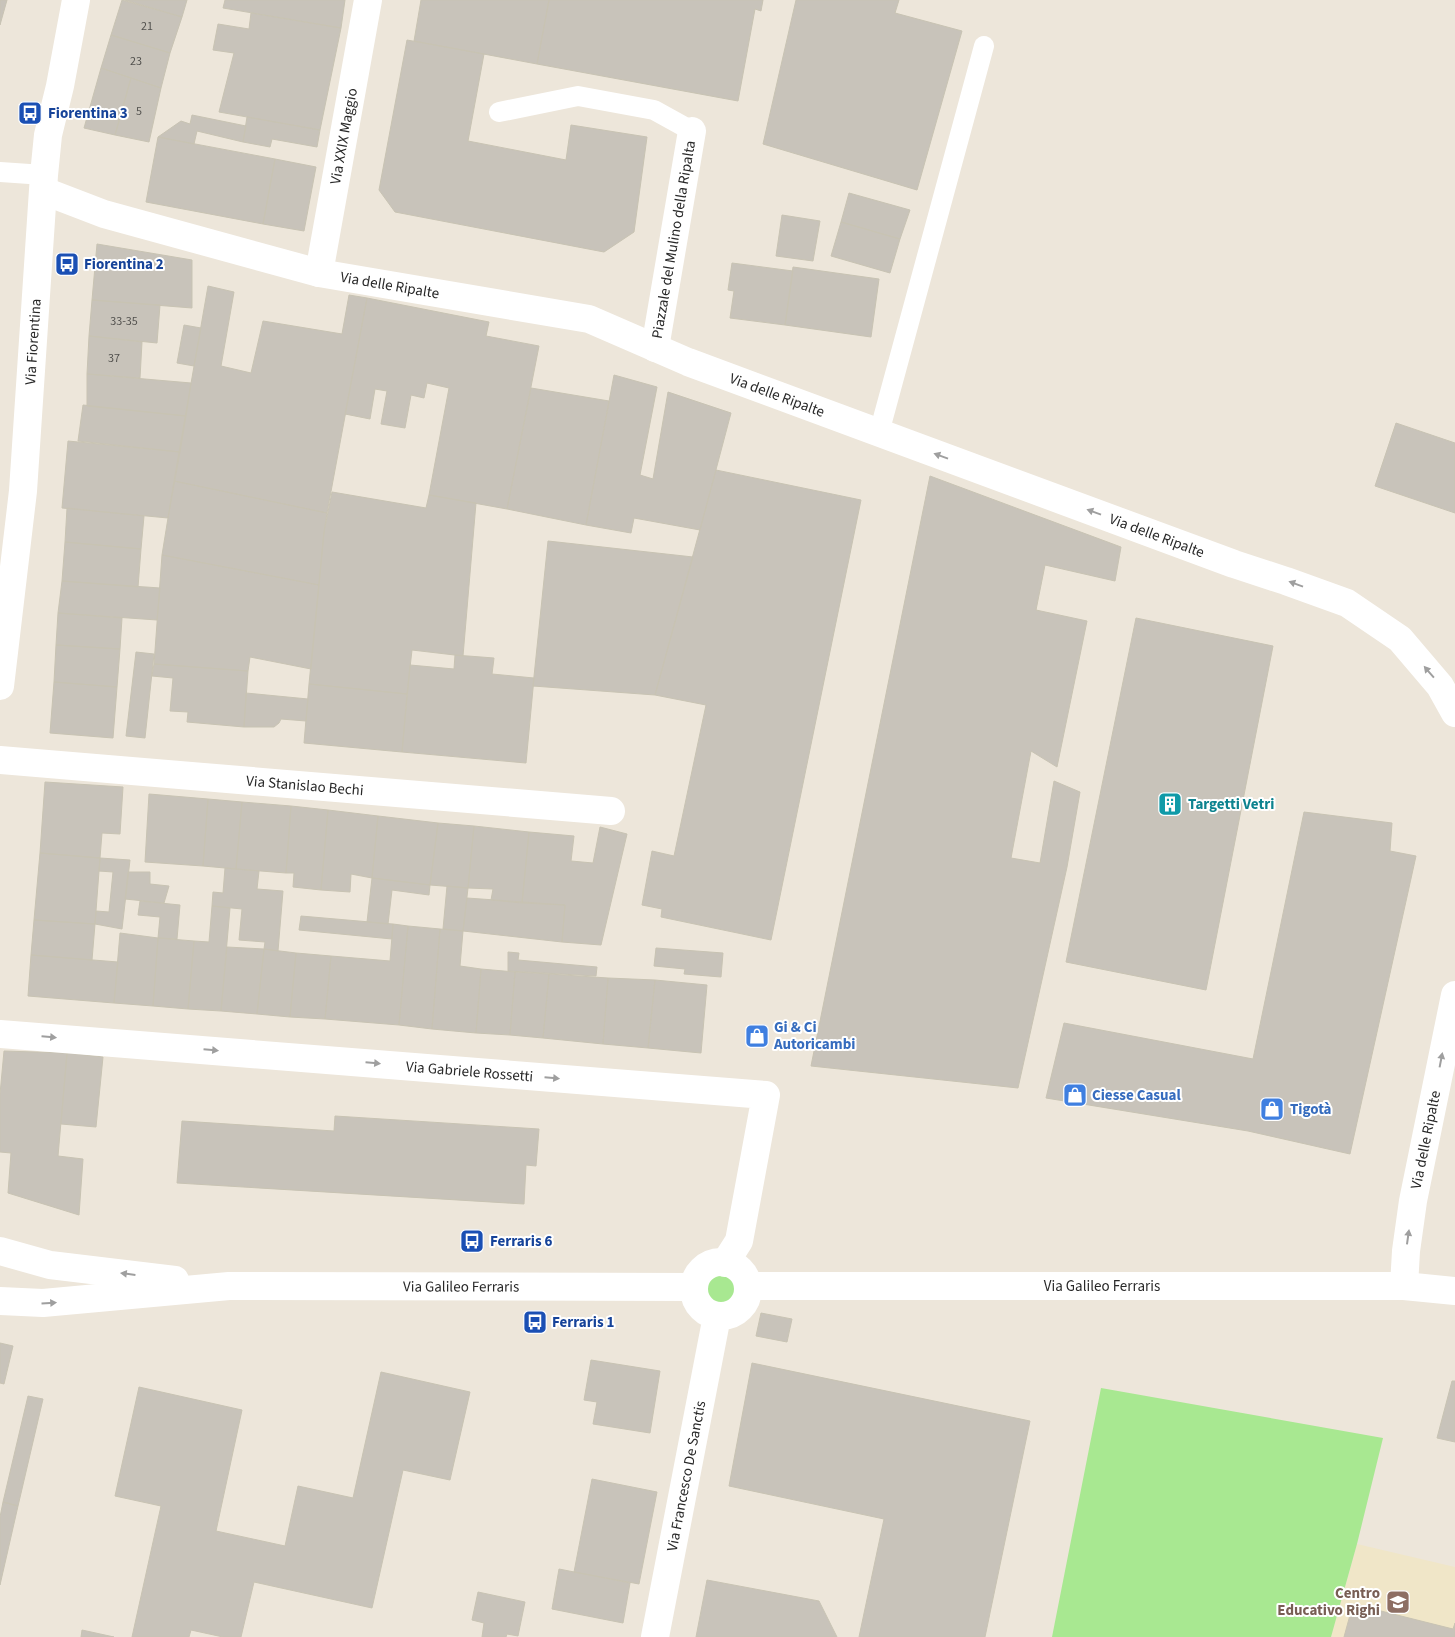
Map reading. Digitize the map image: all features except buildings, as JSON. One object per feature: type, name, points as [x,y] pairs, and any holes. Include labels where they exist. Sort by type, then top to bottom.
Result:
[{"type":"street","name":"Via Fiorentina","points":[[0,686],[23,491],[48,135],[60,86],[76,0]]},
{"type":"street","name":"Via XXIX Maggio","points":[[319,273],[368,0]]},
{"type":"street","name":"Piazzale del Mulino della Ripalta","points":[[655,348],[692,131]]},
{"type":"street","name":"Via delle Ripalte","points":[[44,183],[104,214],[319,273],[589,319],[688,362],[1234,564],[1286,580],[1347,603],[1400,639],[1440,686],[1455,713]]},
{"type":"street","name":"Via Stanislao Bechi","points":[[0,760],[611,811]]},
{"type":"street","name":"Via delle Ripalte","points":[[1404,1286],[1406,1251],[1413,1201],[1455,995]]},
{"type":"street","name":"Via Gabriele Rossetti","points":[[0,1034],[766,1095],[739,1241],[725,1263]]},
{"type":"street","name":"Via Galileo Ferraris","points":[[0,1251],[50,1265],[229,1286]]},
{"type":"street","points":[[716,1263],[734,1265],[741,1271],[748,1286],[746,1300],[742,1308],[726,1316],[717,1316],[706,1312],[700,1306],[695,1296],[694,1287],[700,1273],[706,1266],[716,1263]]},
{"type":"street","name":"Via Galileo Ferraris","points":[[0,1301],[43,1304],[229,1286],[694,1287]]},
{"type":"street","name":"Via Galileo Ferraris","points":[[748,1286],[1404,1286],[1455,1291]]},
{"type":"street","name":"Via Francesco De Sanctis","points":[[655,1637],[717,1316]]},
{"type":"lane","points":[[879,433],[984,46]]},
{"type":"lane","points":[[499,112],[578,96],[654,110],[692,131]]},
{"type":"lane","points":[[0,172],[44,183]]},
{"type":"shaded area","name":"Centro Educativo Righi","points":[[1357,1544],[1455,1567],[1455,1637],[1331,1637]]},
{"type":"green space","points":[[721,1268],[736,1274],[742,1289],[736,1304],[721,1310],[706,1304],[700,1289],[706,1274]]},
{"type":"green space","points":[[1101,1388],[1383,1438],[1357,1544],[1331,1637],[1052,1637]]},
{"type":"place","name":"Fiorentina 3","points":[[30,113]]},
{"type":"place","name":"Fiorentina 2","points":[[67,264]]},
{"type":"place","name":"Targetti Vetri","points":[[1170,804]]},
{"type":"place","name":"Gi & Ci Autoricambi","points":[[757,1036]]},
{"type":"place","name":"Ciesse Casual","points":[[1075,1095]]},
{"type":"place","name":"Tigotà","points":[[1272,1109]]},
{"type":"place","name":"Ferraris 6","points":[[472,1241]]},
{"type":"place","name":"Ferraris 1","points":[[535,1322]]},
{"type":"place","name":"Centro Educativo Righi","points":[[1398,1602]]}]
